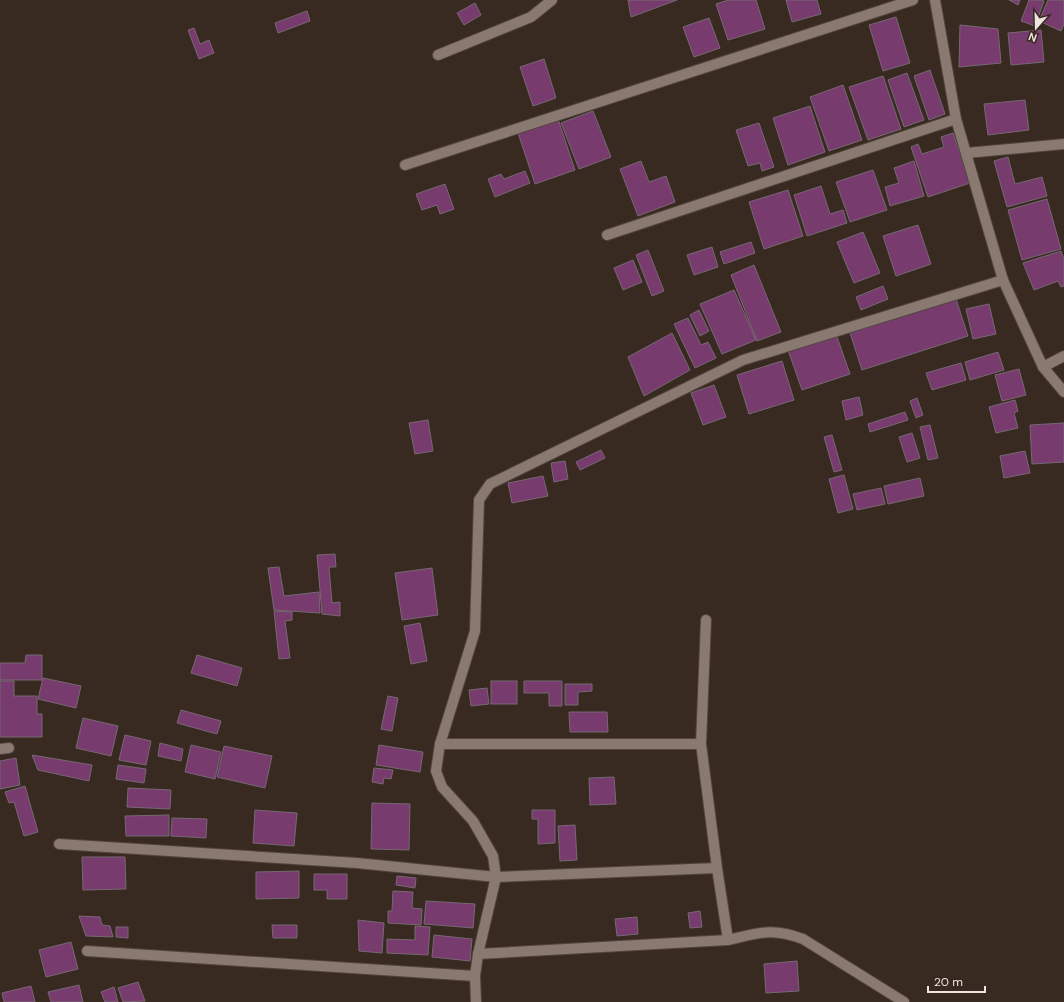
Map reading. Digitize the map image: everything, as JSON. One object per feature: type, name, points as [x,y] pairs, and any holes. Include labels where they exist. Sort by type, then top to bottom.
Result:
[{"type":"street","points":[[438,55],[531,17],[552,0]]},
{"type":"street","points":[[405,165],[913,0]]},
{"type":"street","points":[[935,0],[956,120],[1003,280],[1043,367],[1064,392]]},
{"type":"street","points":[[607,235],[956,120]]},
{"type":"street","points":[[966,153],[1064,144]]},
{"type":"street","points":[[476,1002],[475,976],[478,954],[496,877],[493,856],[473,822],[442,787],[436,771],[440,744],[475,631],[479,500],[490,484],[743,360],[1003,280]]},
{"type":"street","points":[[1043,367],[1064,356]]},
{"type":"street","points":[[706,620],[701,744],[728,940]]},
{"type":"street","points":[[440,744],[701,744]]},
{"type":"street","points":[[59,844],[357,863],[496,877],[717,868]]},
{"type":"street","points":[[478,954],[728,940],[768,931],[787,933],[803,939],[904,1002]]},
{"type":"street","points":[[87,951],[475,976]]},
{"type":"building","points":[[628,0],[677,0],[631,17]]},
{"type":"building","points":[[728,0],[756,0],[765,29],[728,40],[716,4]]},
{"type":"building","points":[[786,0],[817,0],[821,14],[792,22]]},
{"type":"building","points":[[1009,0],[1020,0],[1018,5]]},
{"type":"building","points":[[1029,0],[1044,1],[1035,26],[1021,21]]},
{"type":"building","points":[[1048,0],[1064,1],[1064,24],[1061,31],[1039,21]]},
{"type":"building","points":[[475,3],[481,15],[464,25],[457,13]]},
{"type":"building","points":[[307,11],[310,21],[278,33],[275,23]]},
{"type":"building","points":[[896,17],[910,63],[883,71],[869,25]]},
{"type":"building","points":[[709,18],[720,48],[694,57],[683,27]]},
{"type":"building","points":[[960,25],[998,29],[1001,63],[959,67]]},
{"type":"building","points":[[194,28],[200,44],[209,40],[214,53],[199,59],[188,30]]},
{"type":"building","points":[[1041,30],[1044,62],[1011,65],[1008,33]]},
{"type":"building","points":[[544,59],[556,98],[533,106],[520,67]]},
{"type":"building","points":[[930,70],[945,114],[929,120],[914,76]]},
{"type":"building","points":[[907,73],[924,120],[904,127],[888,80]]},
{"type":"building","points":[[883,76],[901,129],[868,140],[849,87]]},
{"type":"building","points":[[843,85],[862,140],[829,151],[810,97]]},
{"type":"building","points":[[1025,100],[1029,130],[988,135],[984,104]]},
{"type":"building","points":[[810,106],[825,152],[788,165],[773,118]]},
{"type":"building","points":[[593,111],[611,157],[579,169],[561,123]]},
{"type":"building","points":[[558,119],[575,170],[535,184],[518,133]]},
{"type":"building","points":[[759,123],[774,167],[762,171],[760,163],[748,166],[736,130]]},
{"type":"building","points":[[953,133],[970,183],[928,197],[911,147],[918,144],[922,154],[944,147],[941,137]]},
{"type":"building","points":[[1008,157],[1015,184],[1042,177],[1047,196],[1007,207],[994,161]]},
{"type":"building","points":[[641,161],[649,182],[666,176],[675,202],[638,216],[620,169]]},
{"type":"building","points":[[914,161],[924,196],[890,206],[885,187],[899,183],[894,168]]},
{"type":"building","points":[[873,170],[887,210],[850,222],[836,182]]},
{"type":"building","points":[[525,171],[530,183],[495,197],[488,179],[501,174],[504,179]]},
{"type":"building","points":[[445,184],[454,209],[440,214],[437,205],[422,210],[416,194]]},
{"type":"building","points":[[821,186],[830,214],[843,210],[847,223],[807,236],[794,195]]},
{"type":"building","points":[[788,190],[803,236],[764,249],[749,202]]},
{"type":"building","points":[[1047,199],[1061,249],[1022,260],[1008,210]]},
{"type":"building","points":[[918,225],[931,264],[896,276],[883,236]]},
{"type":"building","points":[[863,232],[880,273],[854,283],[837,242]]},
{"type":"building","points":[[751,242],[755,253],[724,264],[720,252]]},
{"type":"building","points":[[712,247],[718,267],[694,275],[687,255]]},
{"type":"building","points":[[648,250],[664,291],[652,296],[636,255]]},
{"type":"building","points":[[1061,251],[1064,259],[1064,286],[1061,287],[1058,281],[1034,290],[1023,263]]},
{"type":"building","points":[[633,260],[642,282],[623,290],[614,268]]},
{"type":"building","points":[[754,265],[781,332],[757,341],[731,275]]},
{"type":"building","points":[[883,286],[888,299],[861,310],[856,297]]},
{"type":"building","points":[[734,290],[756,340],[722,354],[700,304]]},
{"type":"building","points":[[956,299],[968,336],[862,370],[850,333]]},
{"type":"building","points":[[989,304],[996,334],[973,339],[966,309]]},
{"type":"building","points":[[699,310],[709,331],[700,336],[690,315]]},
{"type":"building","points":[[688,318],[701,345],[708,342],[716,358],[695,368],[674,324]]},
{"type":"building","points":[[672,333],[690,370],[644,396],[628,357]]},
{"type":"building","points":[[836,334],[850,374],[802,390],[788,350]]},
{"type":"building","points":[[998,352],[1004,370],[970,380],[965,362]]},
{"type":"building","points":[[782,361],[794,400],[749,414],[737,375]]},
{"type":"building","points":[[961,363],[966,380],[932,390],[926,373]]},
{"type":"building","points":[[1019,369],[1026,395],[1002,401],[995,375]]},
{"type":"building","points":[[714,385],[726,417],[703,425],[691,393]]},
{"type":"building","points":[[859,397],[863,415],[846,420],[842,401]]},
{"type":"building","points":[[917,398],[923,415],[916,418],[910,401]]},
{"type":"building","points":[[1015,400],[1018,411],[1014,413],[1018,428],[996,433],[989,407]]},
{"type":"building","points":[[905,412],[908,420],[870,432],[868,424]]},
{"type":"building","points":[[428,420],[433,451],[415,454],[409,423]]},
{"type":"building","points":[[1064,423],[1064,462],[1032,464],[1030,425]]},
{"type":"building","points":[[930,425],[938,458],[928,460],[920,427]]},
{"type":"building","points":[[912,433],[920,458],[907,462],[899,437]]},
{"type":"building","points":[[832,435],[842,470],[834,472],[824,437]]},
{"type":"building","points":[[601,450],[605,458],[580,470],[576,462]]},
{"type":"building","points":[[1025,451],[1030,473],[1004,478],[1000,456]]},
{"type":"building","points":[[565,461],[568,479],[554,482],[551,463]]},
{"type":"building","points":[[844,475],[853,509],[838,513],[829,479]]},
{"type":"building","points":[[543,476],[548,496],[512,503],[508,483]]},
{"type":"building","points":[[920,478],[924,496],[888,504],[884,486]]},
{"type":"building","points":[[881,488],[885,504],[857,510],[853,494]]},
{"type":"building","points":[[335,554],[336,567],[329,567],[332,603],[340,602],[340,616],[322,614],[317,555]]},
{"type":"building","points":[[279,567],[284,596],[319,592],[320,613],[274,610],[268,568]]},
{"type":"building","points":[[432,568],[438,615],[402,620],[395,573]]},
{"type":"building","points":[[274,611],[292,612],[292,620],[285,621],[290,658],[279,659]]},
{"type":"building","points":[[420,623],[427,661],[411,664],[404,626]]},
{"type":"building","points":[[26,655],[42,655],[42,680],[0,680],[0,663],[25,663]]},
{"type":"building","points":[[197,655],[242,668],[237,686],[191,673]]},
{"type":"building","points":[[43,678],[81,686],[76,708],[38,699]]},
{"type":"building","points":[[0,681],[14,681],[14,696],[37,696],[37,714],[42,714],[42,737],[0,737]]},
{"type":"building","points":[[491,681],[517,681],[517,704],[491,704]]},
{"type":"building","points":[[524,681],[562,681],[562,706],[549,706],[549,693],[524,693]]},
{"type":"building","points":[[565,684],[592,684],[592,691],[578,692],[578,705],[565,705]]},
{"type":"building","points":[[487,688],[489,704],[471,706],[469,690]]},
{"type":"building","points":[[388,696],[398,698],[392,731],[381,729]]},
{"type":"building","points":[[181,710],[221,721],[217,734],[177,723]]},
{"type":"building","points":[[569,712],[607,712],[608,732],[570,732]]},
{"type":"building","points":[[83,718],[118,726],[111,756],[76,748]]},
{"type":"building","points":[[125,735],[151,741],[146,765],[119,760]]},
{"type":"building","points":[[160,743],[183,749],[181,761],[158,756]]},
{"type":"building","points":[[191,745],[221,752],[215,779],[185,772]]},
{"type":"building","points":[[379,745],[423,752],[420,772],[376,765]]},
{"type":"building","points":[[224,746],[272,756],[265,788],[217,777]]},
{"type":"building","points":[[32,755],[92,765],[89,781],[38,770]]},
{"type":"building","points":[[16,758],[20,785],[0,789],[0,761]]},
{"type":"building","points":[[118,765],[146,769],[144,783],[116,779]]},
{"type":"building","points":[[374,768],[393,770],[391,779],[384,778],[383,784],[372,782]]},
{"type":"building","points":[[614,777],[616,804],[590,805],[589,778]]},
{"type":"building","points":[[25,786],[38,832],[24,836],[14,802],[9,803],[5,792]]},
{"type":"building","points":[[128,788],[171,790],[170,809],[127,807]]},
{"type":"building","points":[[372,803],[410,804],[409,850],[371,849]]},
{"type":"building","points":[[255,810],[297,813],[294,846],[253,843]]},
{"type":"building","points":[[532,810],[555,810],[555,843],[538,844],[538,819],[532,819]]},
{"type":"building","points":[[169,815],[169,836],[126,836],[125,816]]},
{"type":"building","points":[[172,818],[207,819],[206,838],[171,836]]},
{"type":"building","points":[[575,825],[577,860],[560,861],[558,826]]},
{"type":"building","points":[[82,857],[125,857],[126,889],[83,890]]},
{"type":"building","points":[[299,871],[299,898],[256,899],[256,872]]},
{"type":"building","points":[[314,874],[347,874],[347,899],[327,899],[327,890],[314,890]]},
{"type":"building","points":[[397,876],[416,878],[415,888],[396,885]]},
{"type":"building","points":[[393,891],[413,892],[412,908],[422,909],[421,925],[388,923],[388,911],[392,911]]},
{"type":"building","points":[[426,901],[475,904],[473,928],[424,924]]},
{"type":"building","points":[[700,911],[702,927],[690,928],[688,913]]},
{"type":"building","points":[[79,916],[100,917],[102,925],[110,926],[113,937],[86,936]]},
{"type":"building","points":[[637,917],[638,934],[617,936],[615,919]]},
{"type":"building","points":[[358,920],[384,923],[382,953],[359,951]]},
{"type":"building","points":[[272,925],[297,925],[297,938],[273,938]]},
{"type":"building","points":[[415,926],[430,927],[428,955],[387,953],[387,939],[415,940]]},
{"type":"building","points":[[116,927],[128,927],[128,938],[116,937]]},
{"type":"building","points":[[434,935],[472,939],[470,961],[432,957]]},
{"type":"building","points":[[71,942],[78,969],[46,977],[39,950]]},
{"type":"building","points":[[797,961],[799,991],[766,993],[764,964]]},
{"type":"building","points":[[138,982],[145,1001],[123,1002],[118,988]]},
{"type":"building","points":[[79,985],[83,1002],[51,1002],[48,992]]},
{"type":"building","points":[[31,986],[35,1002],[4,1002],[2,993]]},
{"type":"building","points":[[114,987],[118,1002],[105,1002],[101,992]]}]
